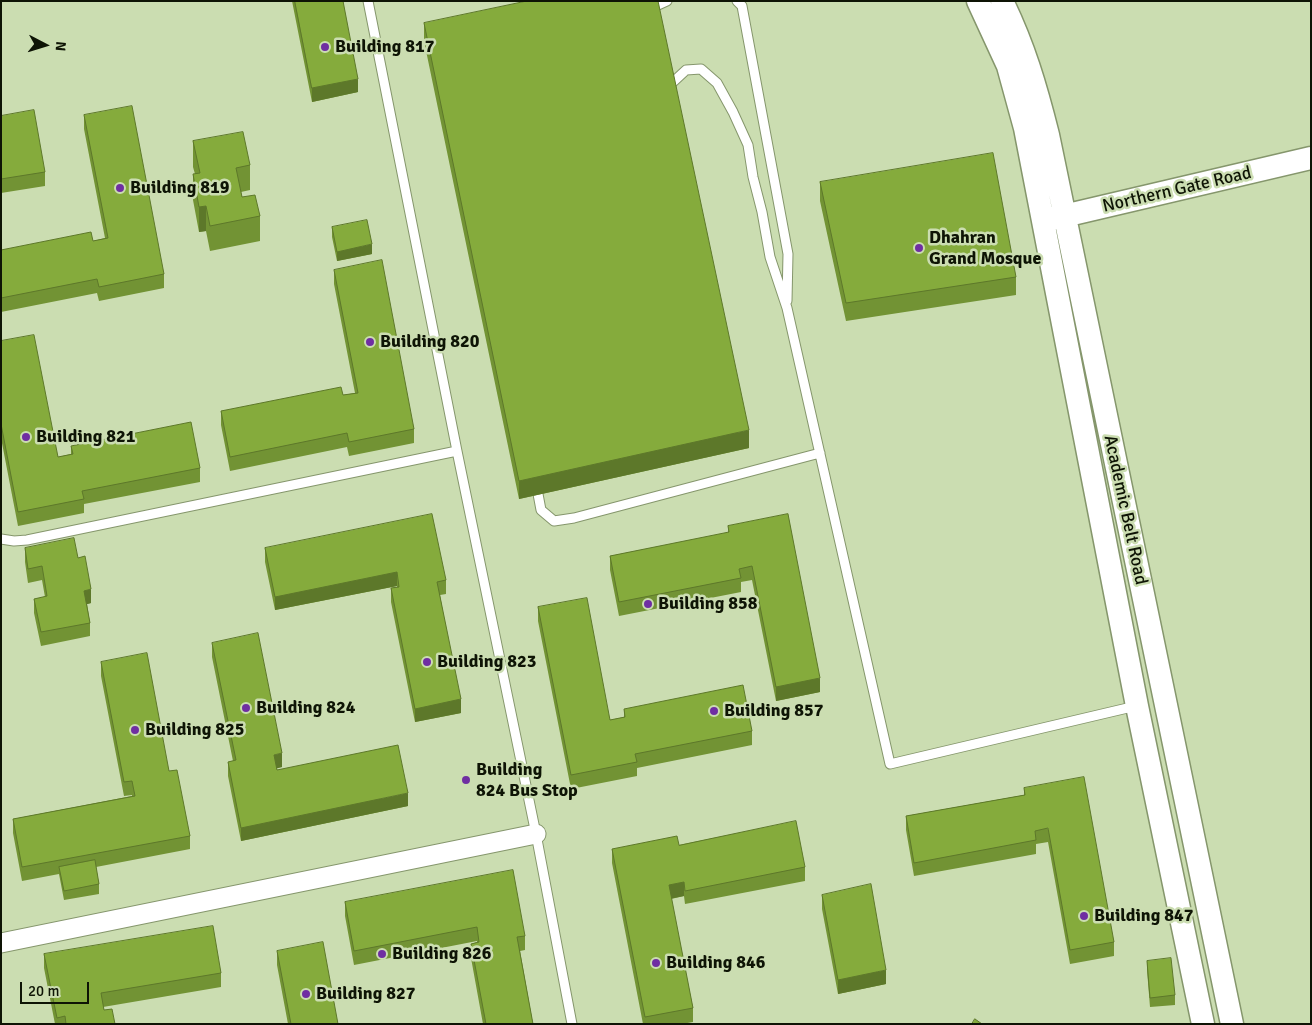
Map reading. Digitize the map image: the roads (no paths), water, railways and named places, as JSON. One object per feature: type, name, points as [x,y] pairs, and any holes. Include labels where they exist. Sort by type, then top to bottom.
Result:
[{"type":"street","name":"Academic Belt Road","points":[[978,1],[1008,66],[1025,128],[1054,219],[1232,1024]]},
{"type":"street","name":"Academic Belt Road","points":[[1002,1],[1016,29],[1033,75],[1048,134],[1054,219],[1137,706],[1203,1024]]},
{"type":"street","name":"Northern Gate Road","points":[[1054,219],[1311,158]]},
{"type":"street","points":[[1,943],[536,834]]},
{"type":"lane","points":[[368,1],[457,451],[536,834],[572,1024]]},
{"type":"lane","points":[[656,6],[667,1]]},
{"type":"lane","points":[[737,1],[742,6],[788,254],[787,308]]},
{"type":"lane","points":[[672,83],[686,70],[701,69],[717,84],[733,112],[748,145],[770,257],[787,308],[890,764],[1137,706]]},
{"type":"lane","points":[[1,539],[27,540],[457,451]]},
{"type":"lane","points":[[538,494],[541,510],[554,521],[584,516],[820,454]]},
{"type":"place","name":"Building 817","points":[[325,47]]},
{"type":"place","name":"Building 819","points":[[120,188]]},
{"type":"place","name":"Dhahran Grand Mosque","points":[[919,248]]},
{"type":"place","name":"Building 820","points":[[370,342]]},
{"type":"place","name":"Building 821","points":[[26,437]]},
{"type":"place","name":"Building 858","points":[[648,604]]},
{"type":"place","name":"Building 823","points":[[427,662]]},
{"type":"place","name":"Building 824","points":[[246,708]]},
{"type":"place","name":"Building 857","points":[[714,711]]},
{"type":"place","name":"Building 825","points":[[135,730]]},
{"type":"place","name":"Building 824 Bus Stop","points":[[466,780]]},
{"type":"place","name":"Building 847","points":[[1084,916]]},
{"type":"place","name":"Building 826","points":[[382,954]]},
{"type":"place","name":"Building 846","points":[[656,963]]},
{"type":"place","name":"Building 827","points":[[306,994]]}]
